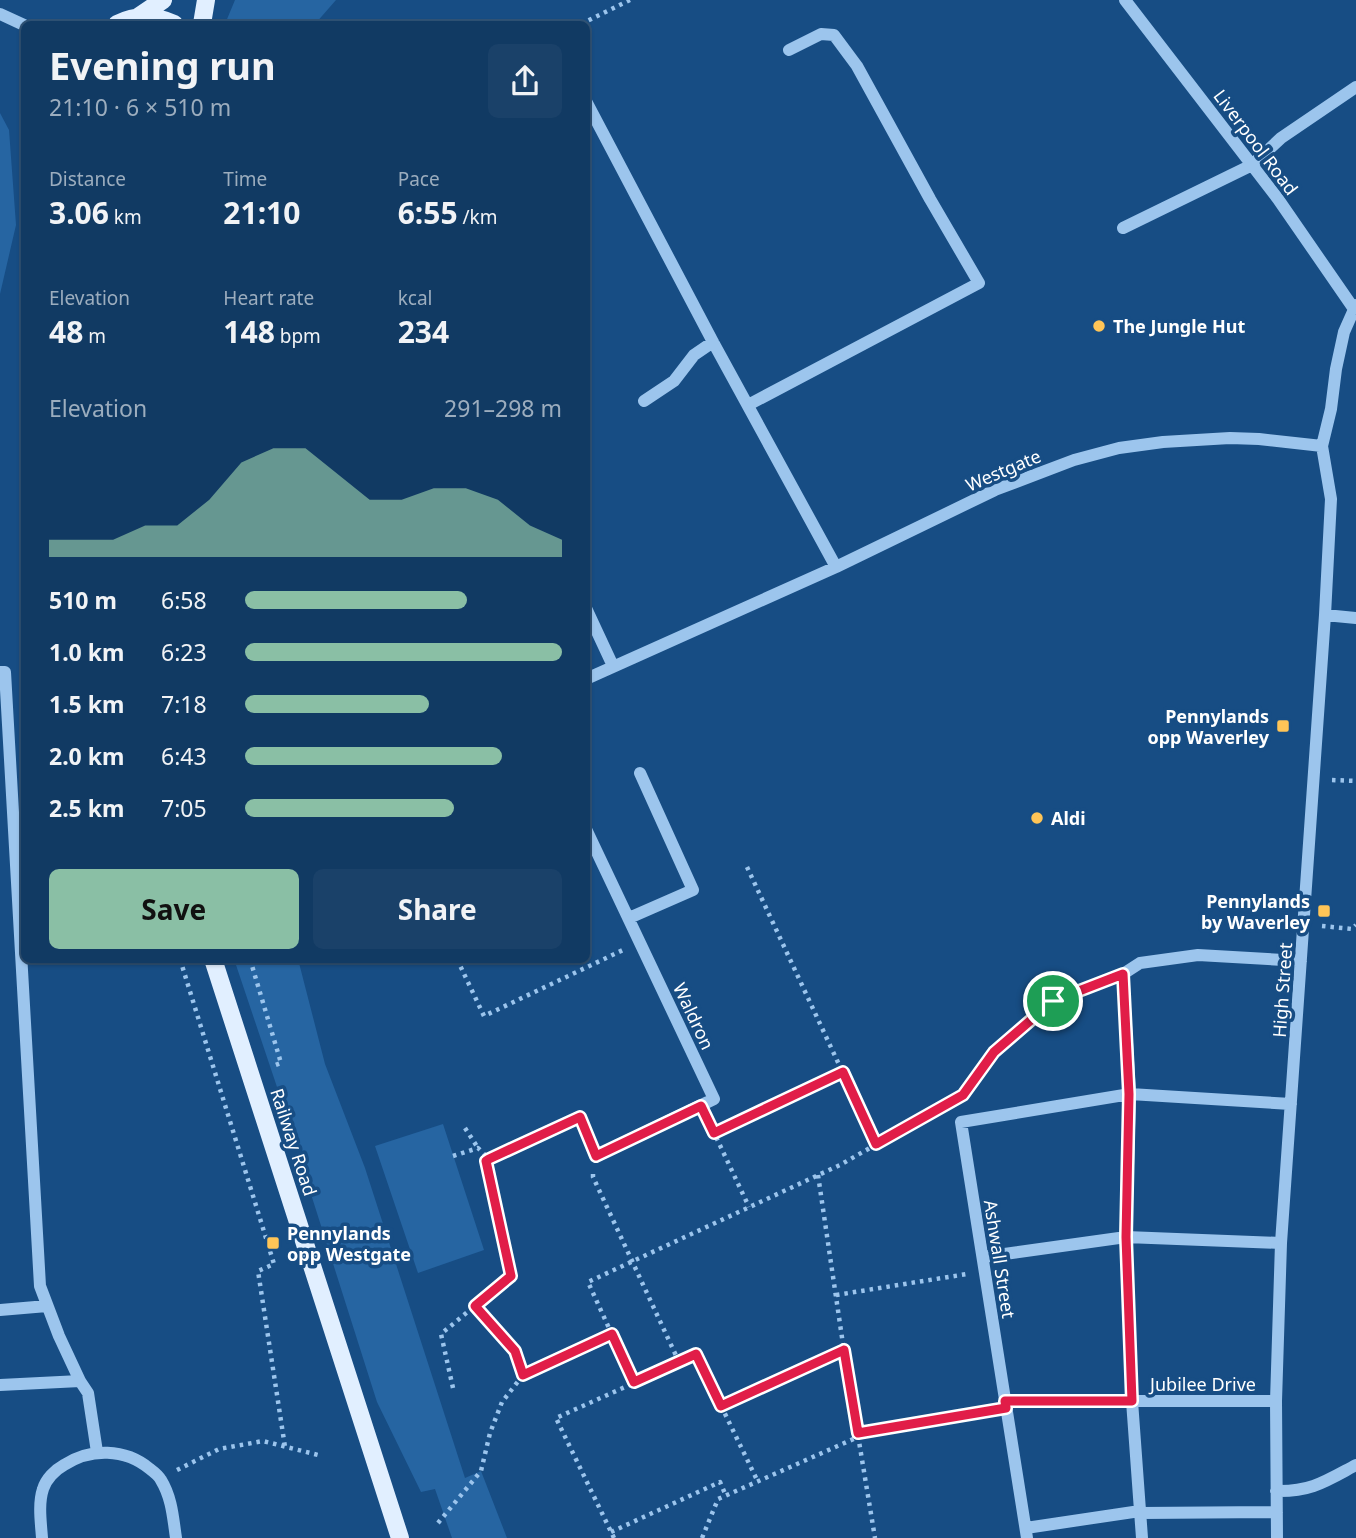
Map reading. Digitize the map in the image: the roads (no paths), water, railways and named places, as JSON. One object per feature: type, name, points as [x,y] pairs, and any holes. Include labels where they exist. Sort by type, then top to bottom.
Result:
[{"type":"main road","points":[[138,17],[163,0]]},
{"type":"main road","points":[[202,21],[206,0]]},
{"type":"main road","points":[[124,21],[138,17],[155,17],[166,21]]},
{"type":"main road","name":"Railway Road","points":[[214,963],[400,1538]]},
{"type":"street","name":"Liverpool Road","points":[[1125,0],[1252,164],[1355,307]]},
{"type":"street","points":[[0,14],[21,22]]},
{"type":"street","points":[[748,405],[979,283],[857,66],[834,35],[821,34],[789,50]]},
{"type":"street","points":[[1123,228],[1252,164],[1281,138],[1356,87]]},
{"type":"street","points":[[590,109],[836,567]]},
{"type":"street","points":[[1322,446],[1344,332],[1355,307]]},
{"type":"street","points":[[644,401],[674,381],[694,355],[713,342]]},
{"type":"street","name":"Westgate","points":[[590,678],[836,567],[995,490],[1074,460],[1119,448],[1230,438],[1322,446]]},
{"type":"street","name":"High Street","points":[[1277,1538],[1276,1401],[1281,1243],[1331,499],[1322,446]]},
{"type":"street","points":[[1325,615],[1356,618]]},
{"type":"street","points":[[590,617],[613,666]]},
{"type":"street","points":[[0,672],[5,671],[21,952]]},
{"type":"street","points":[[629,918],[693,890],[640,773]]},
{"type":"street","name":"Waldron","points":[[590,837],[714,1099],[596,1156]]},
{"type":"street","points":[[1142,1538],[1132,1401],[1126,1237],[1129,1094],[1123,974],[1140,963],[1198,955],[1301,961]]},
{"type":"street","points":[[22,963],[40,1286],[58,1336],[88,1392],[97,1452]]},
{"type":"street","points":[[1129,1094],[1291,1104]]},
{"type":"street","name":"Ashwall Street","points":[[1026,1533],[961,1122],[1129,1094]]},
{"type":"street","points":[[983,1256],[1126,1237],[1281,1243]]},
{"type":"street","points":[[0,1310],[47,1306]]},
{"type":"street","points":[[0,1385],[80,1381]]},
{"type":"street","name":"Jubilee Drive","points":[[1006,1404],[1276,1401]]},
{"type":"street","points":[[42,1538],[40,1511],[43,1488],[55,1470],[75,1458],[97,1452],[120,1454],[143,1463],[160,1478],[170,1502],[176,1538]]},
{"type":"street","points":[[1276,1491],[1295,1491],[1317,1486],[1356,1465]]},
{"type":"street","points":[[1026,1533],[1141,1512],[1277,1512]]},
{"type":"place","name":"The Jungle Hut","points":[[1099,326]]},
{"type":"place","name":"Pennylands opp Waverley","points":[[1283,726]]},
{"type":"place","name":"Aldi","points":[[1037,818]]},
{"type":"place","name":"Pennylands by Waverley","points":[[1324,911]]},
{"type":"place","name":"Pennylands opp Westgate","points":[[273,1243]]}]
